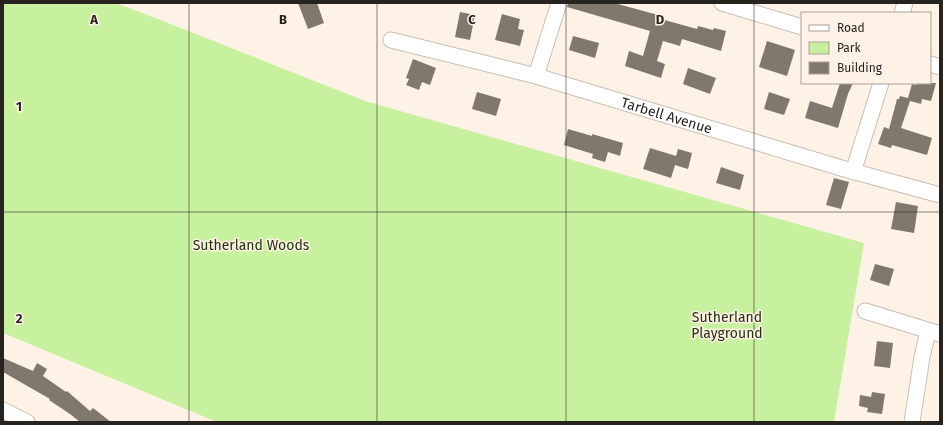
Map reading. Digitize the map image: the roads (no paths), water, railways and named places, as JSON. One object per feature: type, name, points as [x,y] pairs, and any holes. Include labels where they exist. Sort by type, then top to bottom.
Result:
[{"type":"street","points":[[536,76],[559,3]]},
{"type":"street","points":[[722,3],[764,9],[801,27]]},
{"type":"street","name":"Tarbell Avenue","points":[[391,40],[536,76],[853,172],[940,195]]},
{"type":"street","points":[[853,172],[881,84]]},
{"type":"street","points":[[865,311],[934,333],[922,357],[912,422]]},
{"type":"street","points":[[3,410],[27,422]]},
{"type":"park label","name":"Sutherland Woods","points":[[251,245]]},
{"type":"park label","name":"Sutherland Playground","points":[[727,326]]}]
